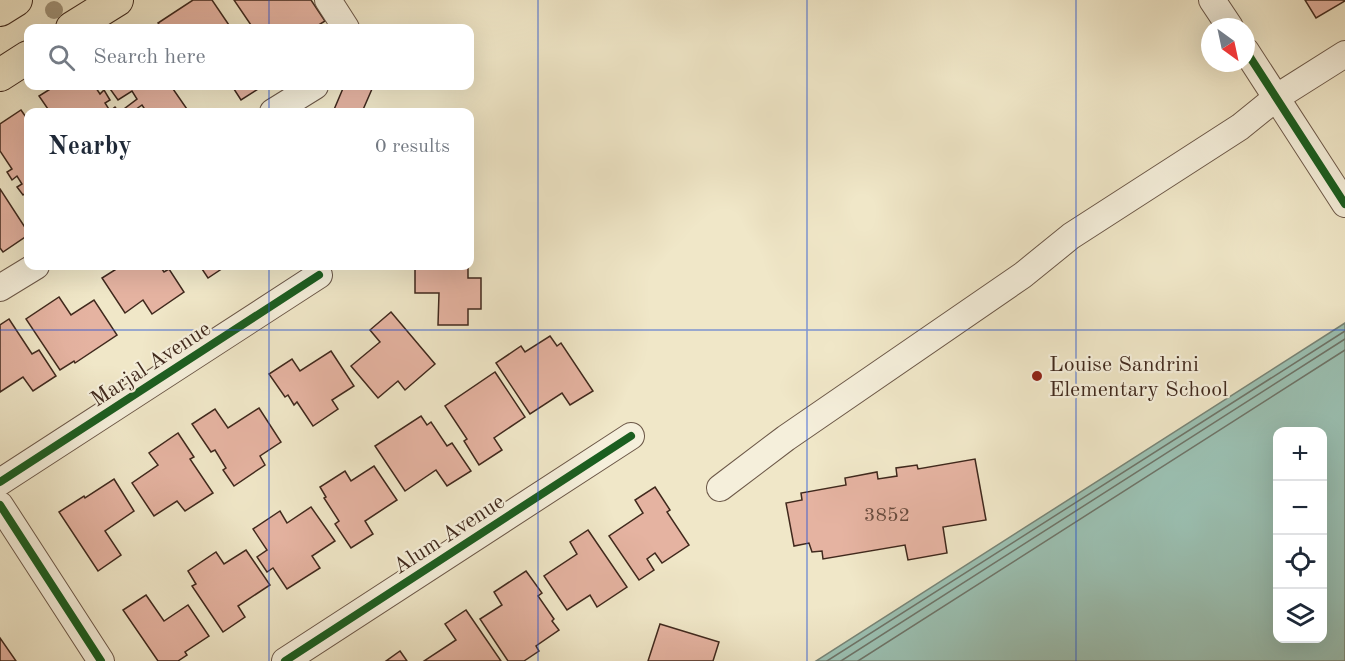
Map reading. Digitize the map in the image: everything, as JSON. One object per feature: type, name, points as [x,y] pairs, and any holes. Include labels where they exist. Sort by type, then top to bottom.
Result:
[{"type":"main road","points":[[0,10],[16,0]]},
{"type":"main road","points":[[78,24],[117,0]]},
{"type":"main road","points":[[0,75],[24,60]]},
{"type":"street","points":[[328,0],[343,24]]},
{"type":"street","points":[[1212,0],[1224,18]]},
{"type":"street","points":[[720,488],[786,438],[1023,275],[1071,236],[1240,127],[1277,98],[1345,54]]},
{"type":"street","points":[[1255,65],[1345,204]]},
{"type":"street","points":[[279,108],[309,90]]},
{"type":"street","points":[[0,288],[29,270]]},
{"type":"street","name":"Marjal Avenue","points":[[0,482],[319,275]]},
{"type":"street","name":"Alum Avenue","points":[[285,661],[631,436]]},
{"type":"street","points":[[0,505],[101,661]]},
{"type":"water","points":[[1345,323],[1345,661],[816,661]]},
{"type":"building","points":[[193,0],[212,0],[228,24],[159,24]]},
{"type":"building","points":[[234,0],[311,0],[325,21],[320,24],[250,24]]},
{"type":"building","points":[[1305,0],[1345,0],[1345,1],[1316,18]]},
{"type":"building","points":[[49,90],[97,90],[100,94],[104,90],[110,100],[105,103],[108,108],[47,108],[39,96]]},
{"type":"building","points":[[111,90],[174,90],[186,108],[144,108],[142,105],[138,108],[125,108],[137,99],[132,91],[118,100]]},
{"type":"building","points":[[235,90],[257,90],[241,100]]},
{"type":"building","points":[[342,90],[372,90],[364,108],[335,108]]},
{"type":"building","points":[[21,110],[24,114],[23,195],[17,187],[22,184],[17,176],[12,180],[7,172],[12,169],[0,151],[0,124]]},
{"type":"building","points":[[0,189],[24,226],[24,238],[3,252],[0,248]]},
{"type":"building","points":[[115,270],[163,270],[164,272],[170,270],[184,292],[152,314],[143,300],[125,313],[102,278]]},
{"type":"building","points":[[203,270],[220,270],[208,278]]},
{"type":"building","points":[[415,270],[468,270],[468,278],[481,278],[481,309],[468,309],[468,325],[438,325],[439,293],[415,293]]},
{"type":"building","points":[[59,297],[71,315],[94,300],[117,335],[75,363],[74,361],[60,370],[26,319]]},
{"type":"building","points":[[391,312],[435,364],[405,390],[398,381],[378,398],[351,366],[380,342],[370,330]]},
{"type":"building","points":[[9,319],[32,354],[39,350],[56,376],[33,391],[23,377],[0,392],[0,325]]},
{"type":"building","points":[[550,336],[557,346],[561,343],[593,391],[570,405],[562,393],[530,414],[496,363],[521,346],[525,352]]},
{"type":"building","points":[[331,351],[354,386],[332,400],[338,409],[313,426],[297,402],[294,405],[288,395],[285,397],[269,374],[292,359],[300,371]]},
{"type":"building","points":[[495,372],[525,417],[494,438],[502,450],[479,465],[464,441],[467,439],[445,406]]},
{"type":"building","points":[[259,408],[281,442],[260,456],[265,465],[234,486],[223,470],[226,468],[215,450],[211,452],[192,424],[215,409],[228,428]]},
{"type":"building","points":[[421,416],[427,425],[431,422],[447,446],[452,443],[471,471],[447,486],[436,470],[405,491],[375,446]]},
{"type":"building","points":[[178,433],[194,457],[190,459],[213,493],[185,511],[177,501],[154,516],[132,483],[158,465],[149,453]]},
{"type":"building","points":[[975,459],[986,520],[943,527],[947,553],[908,560],[905,545],[823,559],[822,551],[812,552],[809,543],[794,546],[786,503],[802,500],[801,493],[846,485],[845,478],[877,472],[878,479],[897,476],[896,468],[917,465],[918,469]]},
{"type":"building","points":[[374,466],[397,500],[365,521],[373,534],[351,548],[335,524],[339,521],[324,498],[326,497],[320,487],[345,471],[351,481]]},
{"type":"building","points":[[114,479],[134,511],[105,531],[121,555],[98,571],[59,512]]},
{"type":"building","points":[[655,487],[670,510],[667,512],[689,545],[662,563],[655,553],[647,559],[654,570],[639,580],[609,536],[643,513],[635,500]]},
{"type":"building","points":[[311,507],[335,541],[312,556],[320,568],[287,589],[273,568],[267,572],[257,557],[267,550],[253,529],[280,511],[287,523]]},
{"type":"building","points":[[588,530],[627,587],[597,607],[590,595],[567,610],[544,576],[577,554],[570,542]]},
{"type":"building","points":[[246,550],[270,585],[238,606],[245,617],[223,632],[192,586],[196,584],[188,571],[216,552],[224,564]]},
{"type":"building","points":[[526,571],[542,593],[538,596],[559,630],[536,646],[539,651],[524,661],[508,661],[480,619],[502,605],[494,592]]},
{"type":"building","points":[[146,595],[164,621],[188,605],[209,636],[185,652],[187,655],[178,661],[158,661],[123,610]]},
{"type":"building","points":[[466,610],[501,661],[424,661],[456,640],[445,624]]},
{"type":"building","points":[[660,624],[719,642],[713,661],[648,661]]},
{"type":"building","points":[[0,638],[16,661],[0,661]]},
{"type":"building","points":[[400,651],[407,661],[386,661]]},
{"type":"cycle path","points":[[1255,65],[1345,204]]},
{"type":"cycle path","points":[[0,482],[319,275]]},
{"type":"cycle path","points":[[285,661],[631,436]]},
{"type":"cycle path","points":[[0,505],[101,661]]},
{"type":"place","name":"Louise Sandrini Elementary School","points":[[1037,376]]}]
